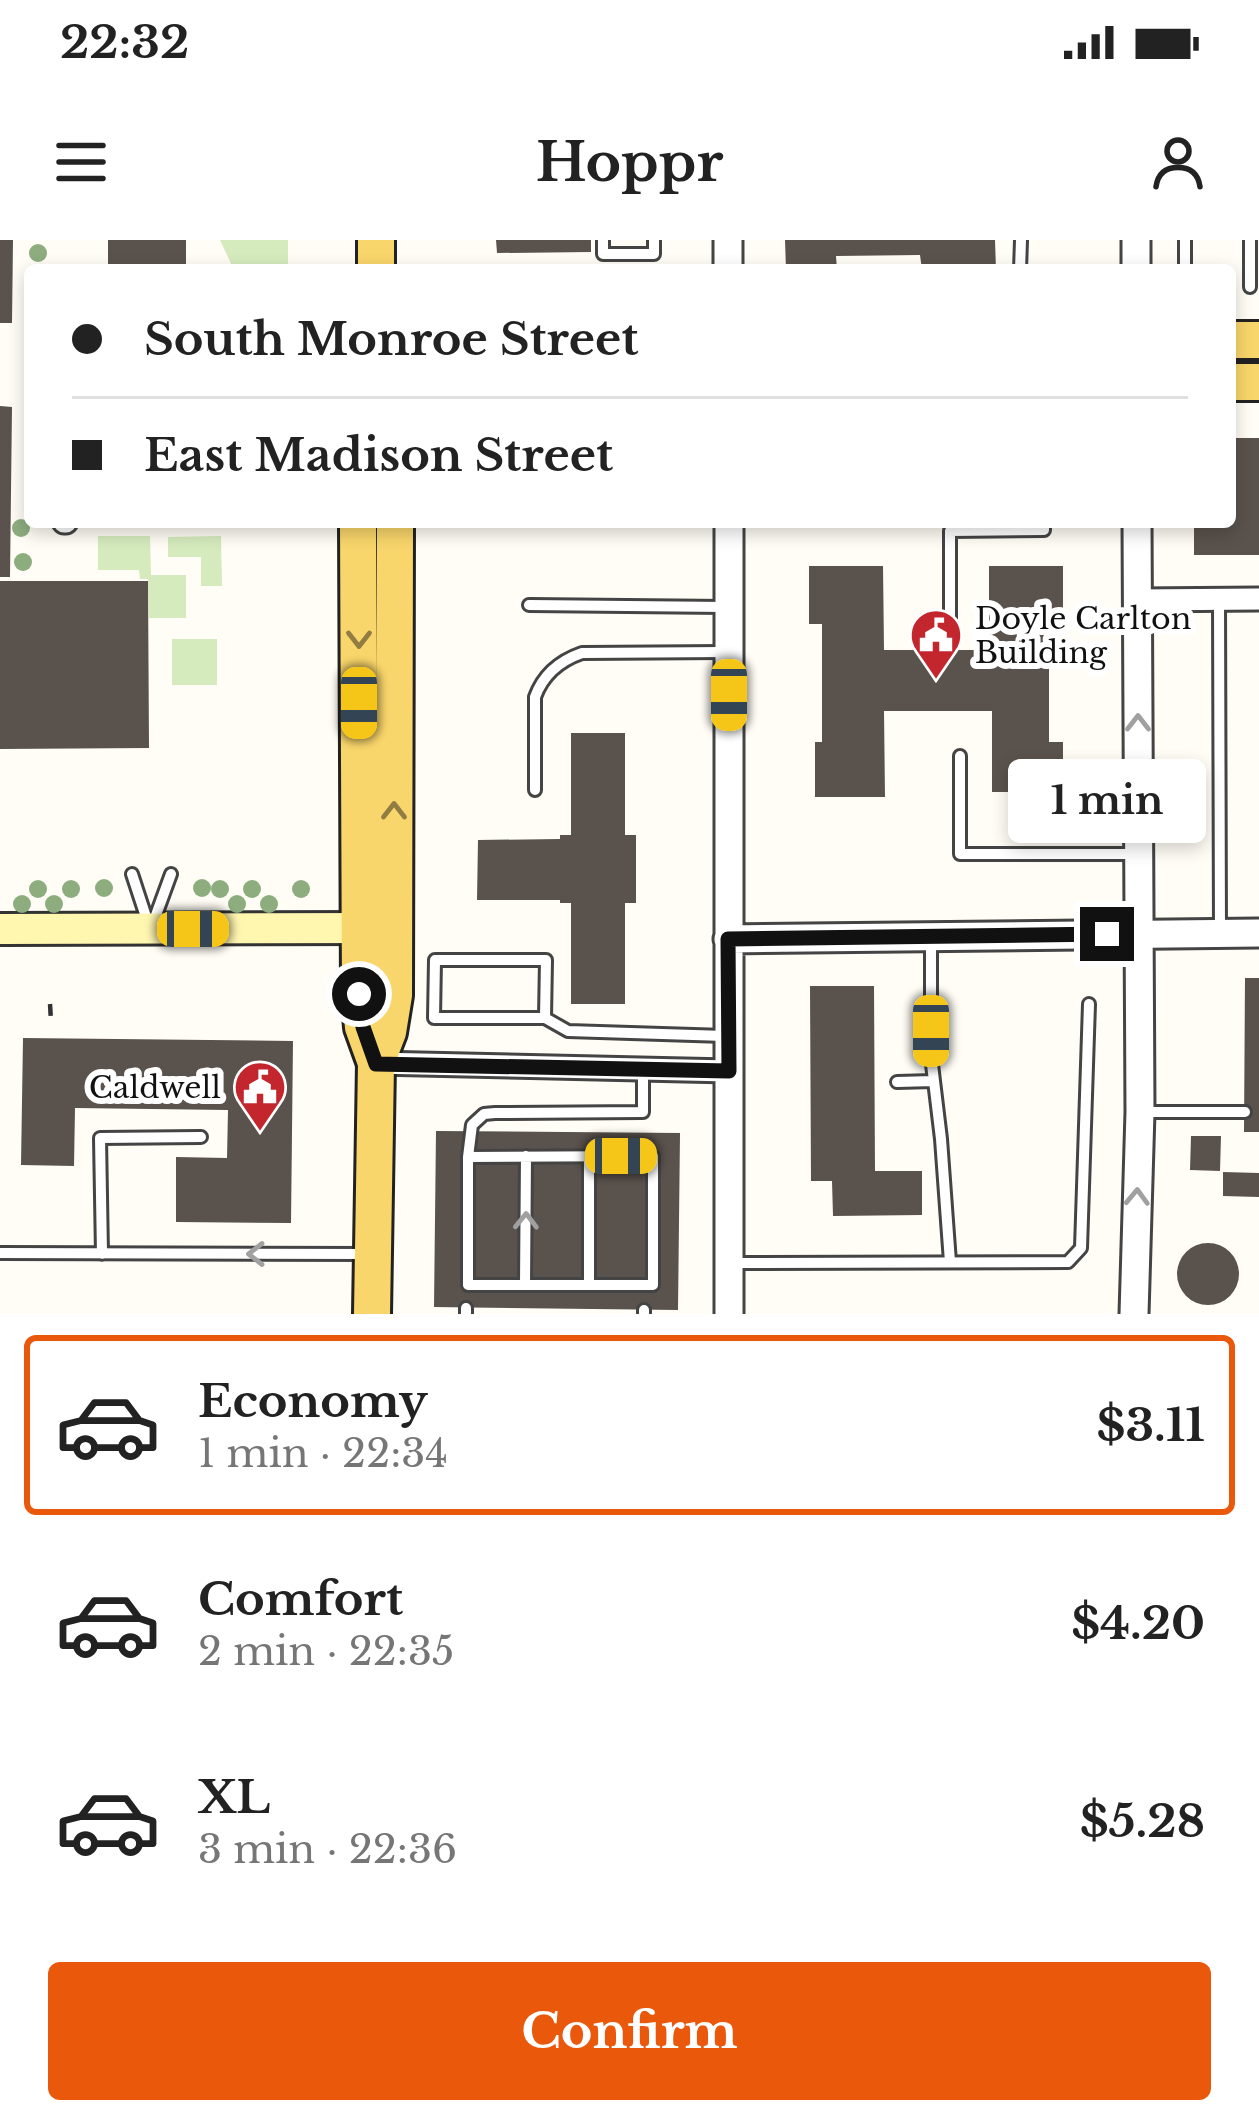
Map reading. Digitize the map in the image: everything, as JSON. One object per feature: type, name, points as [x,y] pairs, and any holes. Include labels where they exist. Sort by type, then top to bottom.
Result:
[{"type":"main road","points":[[358,528],[377,928]]},
{"type":"main road","points":[[371,1314],[376,1064],[361,1016],[377,928],[395,528]]},
{"type":"main road","points":[[0,929],[377,928]]},
{"type":"street","points":[[729,1314],[731,528]]},
{"type":"street","points":[[1134,1314],[1140,1112],[1137,528]]},
{"type":"street","points":[[1138,600],[1259,599]]},
{"type":"street","points":[[728,939],[1259,934]]},
{"type":"street","points":[[376,1064],[729,1071]]},
{"type":"lane","points":[[603,240],[603,254],[637,254],[654,254],[654,240]]},
{"type":"lane","points":[[1250,240],[1250,287]]},
{"type":"lane","points":[[950,636],[950,531],[1044,528]]},
{"type":"lane","points":[[1219,600],[1220,934]]},
{"type":"lane","points":[[529,605],[729,607]]},
{"type":"lane","points":[[535,790],[535,697],[540,683],[568,658],[582,653],[729,652]]},
{"type":"lane","points":[[960,756],[960,854],[1138,854]]},
{"type":"lane","points":[[132,874],[150,929]]},
{"type":"lane","points":[[150,929],[171,874]]},
{"type":"lane","points":[[931,936],[933,1081],[950,1262]]},
{"type":"lane","points":[[545,1018],[546,960],[435,960],[434,1018],[545,1018],[568,1031],[729,1036]]},
{"type":"lane","points":[[729,1264],[1068,1262],[1081,1248],[1089,1004]]},
{"type":"lane","points":[[468,1157],[653,1156],[653,1285],[468,1285],[468,1157],[472,1125],[484,1114],[643,1112],[643,1069]]},
{"type":"lane","points":[[897,1082],[933,1081]]},
{"type":"lane","points":[[1140,1112],[1245,1112]]},
{"type":"lane","points":[[102,1254],[100,1138],[201,1137]]},
{"type":"lane","points":[[525,1285],[526,1156]]},
{"type":"lane","points":[[589,1156],[589,1285]]},
{"type":"lane","points":[[0,1253],[373,1254]]},
{"type":"path","points":[[50,1004],[51,1021]]},
{"type":"green space","points":[[220,240],[288,240],[288,264],[231,264]]},
{"type":"green space","points":[[98,536],[150,536],[151,575],[186,575],[186,618],[149,618],[148,579],[140,579],[139,570],[98,570]]},
{"type":"green space","points":[[221,536],[222,586],[201,586],[201,557],[168,557],[168,537]]},
{"type":"green space","points":[[172,639],[217,639],[217,685],[172,685]]},
{"type":"building","points":[[0,240],[13,240],[12,323],[0,323]]},
{"type":"building","points":[[108,240],[186,240],[186,264],[108,264]]},
{"type":"building","points":[[496,240],[591,240],[591,252],[497,253]]},
{"type":"building","points":[[785,240],[995,240],[996,264],[921,264],[920,255],[836,256],[837,264],[786,264]]},
{"type":"building","points":[[0,406],[12,407],[10,577],[0,577]]},
{"type":"building","points":[[1236,438],[1259,438],[1259,555],[1194,555],[1194,528],[1236,528]]},
{"type":"building","name":"Doyle Carlton Building","points":[[809,566],[883,566],[884,650],[989,650],[989,566],[1063,566],[1063,624],[1049,624],[1049,742],[1063,742],[1063,792],[992,792],[992,711],[884,711],[885,797],[815,797],[815,742],[822,742],[822,624],[809,624]]},
{"type":"building","points":[[0,581],[148,581],[149,748],[0,749]]},
{"type":"building","points":[[571,733],[625,733],[625,835],[636,835],[636,903],[625,903],[625,1004],[571,1004],[571,903],[477,900],[478,840],[571,835]]},
{"type":"building","points":[[1245,978],[1259,978],[1259,1132],[1244,1132]]},
{"type":"building","points":[[810,986],[874,986],[875,1171],[922,1171],[922,1215],[833,1216],[832,1181],[811,1181]]},
{"type":"building","name":"Caldwell","points":[[23,1038],[293,1041],[291,1223],[176,1222],[176,1157],[227,1158],[228,1110],[75,1108],[74,1166],[21,1165]]},
{"type":"building","points":[[436,1131],[680,1133],[678,1310],[434,1307]]},
{"type":"building","points":[[1191,1136],[1221,1136],[1220,1171],[1190,1170]]},
{"type":"building","points":[[1223,1172],[1259,1173],[1259,1197],[1223,1196]]},
{"type":"building","points":[[1208,1243],[1230,1252],[1239,1274],[1230,1296],[1208,1305],[1186,1296],[1177,1274],[1186,1252]]},
{"type":"place","name":"Doyle Carlton Building","points":[[936,681]]},
{"type":"place","name":"Caldwell","points":[[260,1133]]},
{"type":"route","points":[[359,994],[363,1027],[376,1064],[729,1071],[728,939],[1107,934]]}]
